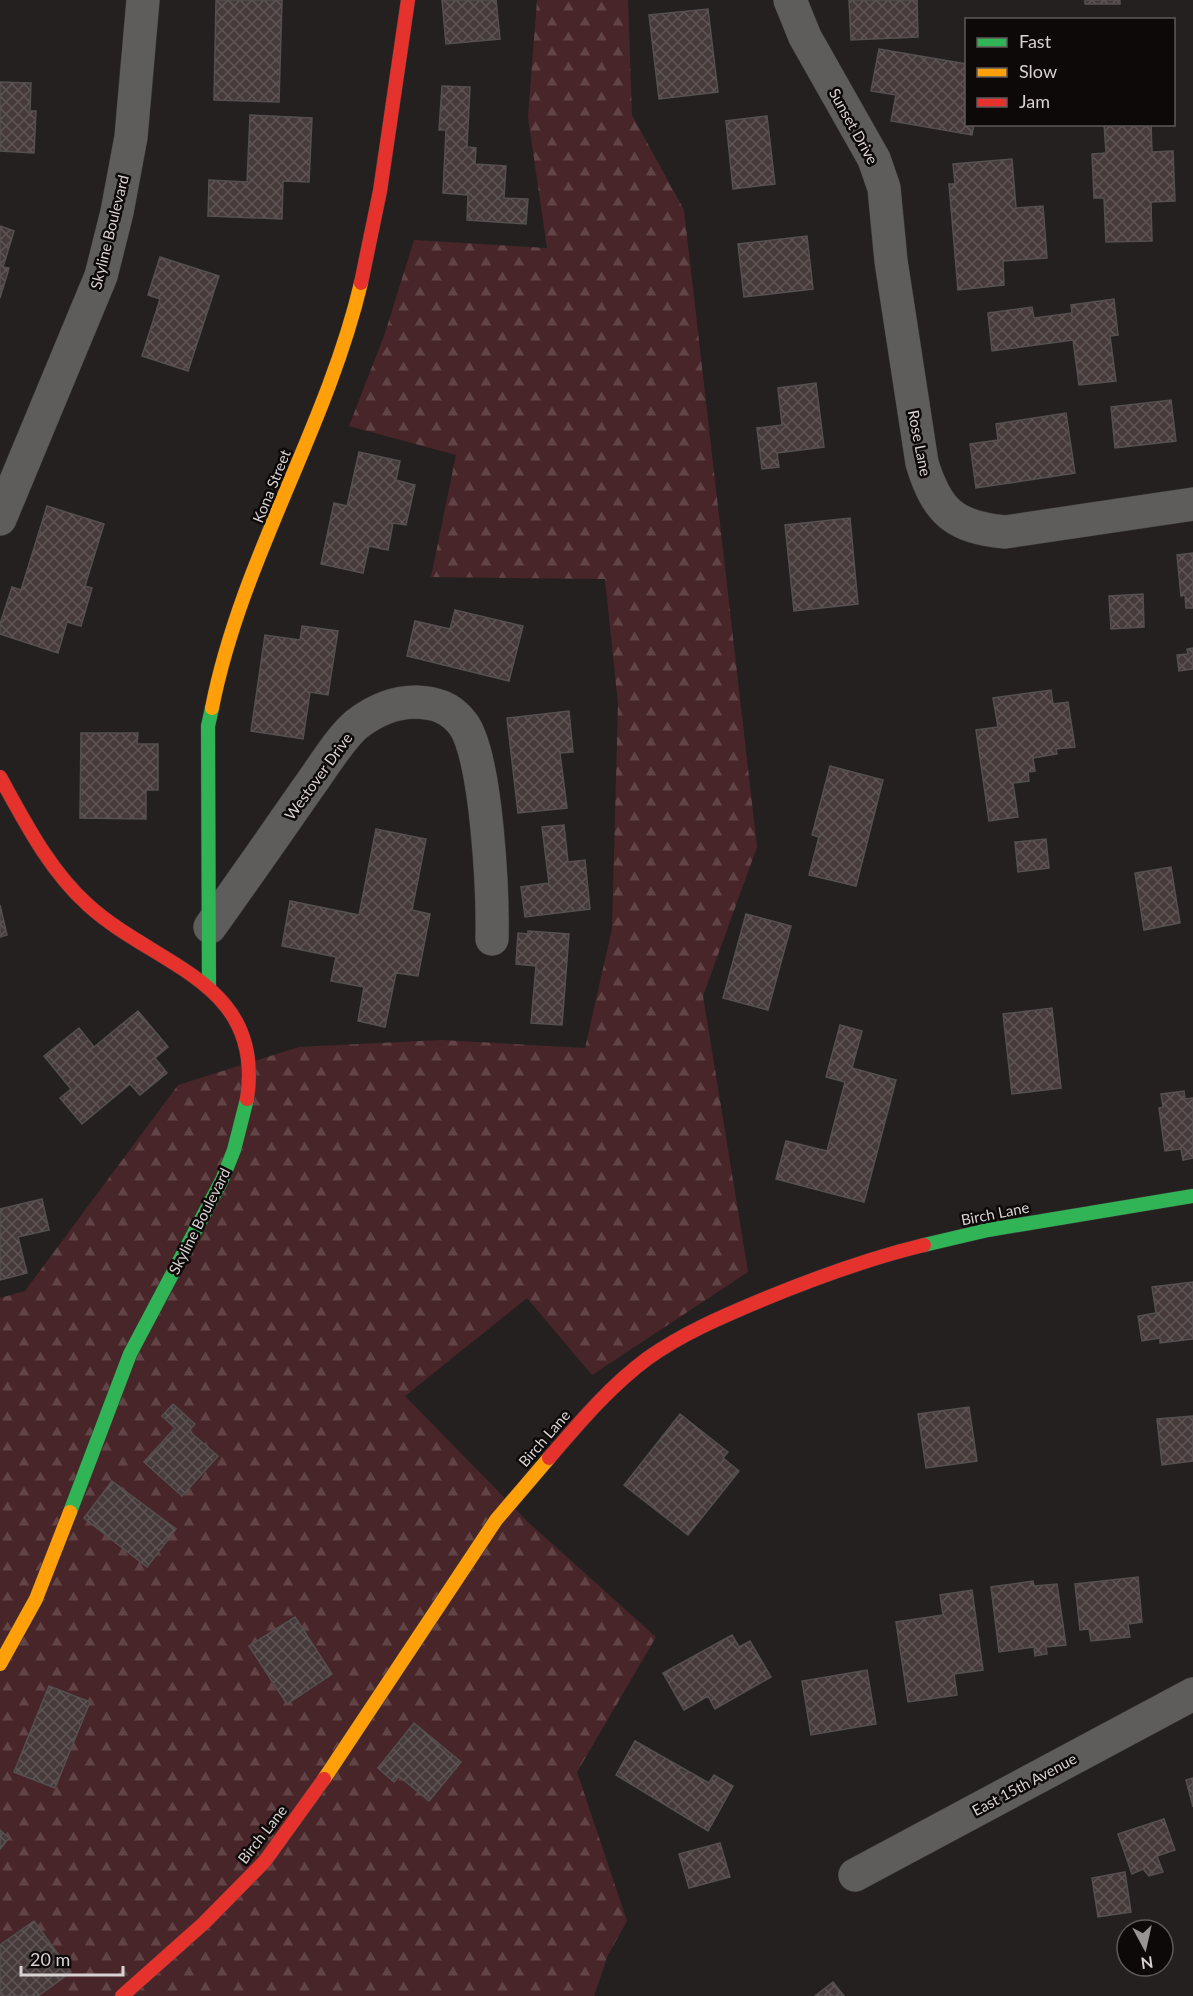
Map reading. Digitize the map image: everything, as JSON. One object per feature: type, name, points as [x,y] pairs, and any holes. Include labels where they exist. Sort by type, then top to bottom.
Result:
[{"type":"street","name":"Skyline Boulevard","points":[[0,519],[101,276],[117,212],[131,137],[143,0]]},
{"type":"street","name":"Kona Street","points":[[209,987],[208,726],[214,686],[228,637],[333,377],[353,315],[381,182],[408,0]]},
{"type":"street","name":"Sunset Drive","points":[[790,0],[810,47],[874,159],[888,208],[891,261]]},
{"type":"street","name":"Rose Lane","points":[[891,261],[921,463],[930,491],[949,515],[977,529],[1005,532],[1193,504]]},
{"type":"street","name":"Westover Drive","points":[[210,927],[356,725],[402,702],[432,703],[450,710],[464,725],[474,746],[489,859],[492,939]]},
{"type":"street","name":"Skyline Boulevard","points":[[0,777],[45,856],[62,879],[90,908],[209,987],[240,1024],[248,1050],[243,1117],[233,1153],[219,1187],[130,1353],[39,1592],[0,1664]]},
{"type":"street","name":"Birch Lane","points":[[122,1996],[204,1923],[265,1861],[352,1740],[496,1520],[591,1409],[647,1359],[696,1328],[831,1271],[873,1257],[988,1230],[1193,1196]]},
{"type":"street","name":"East 15th Avenue","points":[[855,1875],[1193,1694]]},
{"type":"green space","points":[[537,0],[628,0],[632,115],[684,210],[757,847],[703,996],[748,1272],[592,1375],[527,1298],[405,1396],[529,1523],[656,1637],[577,1772],[627,1921],[608,1955],[594,1996],[0,1996],[0,1298],[25,1291],[178,1085],[299,1047],[441,1040],[585,1048],[612,929],[618,704],[605,579],[431,577],[456,455],[349,426],[384,336],[414,240],[547,248],[528,117]]},
{"type":"building","points":[[216,0],[282,0],[279,102],[214,100]]},
{"type":"building","points":[[442,0],[496,0],[500,39],[446,44]]},
{"type":"building","points":[[849,0],[917,0],[918,37],[851,40]]},
{"type":"building","points":[[1085,0],[1120,0],[1120,4],[1085,4]]},
{"type":"building","points":[[708,9],[718,92],[659,99],[649,15]]},
{"type":"building","points":[[879,49],[965,64],[965,126],[974,126],[972,135],[891,121],[896,95],[871,91]]},
{"type":"building","points":[[0,82],[31,83],[30,111],[36,111],[34,153],[0,151]]},
{"type":"building","points":[[442,86],[470,87],[467,147],[476,148],[475,164],[506,166],[504,198],[528,199],[526,224],[467,220],[468,195],[443,193],[446,130],[439,130]]},
{"type":"building","points":[[250,115],[312,118],[309,182],[283,181],[282,219],[208,216],[209,180],[247,182]]},
{"type":"building","points":[[767,116],[775,184],[733,189],[726,121]]},
{"type":"building","points":[[1104,126],[1151,126],[1152,152],[1173,151],[1175,201],[1151,202],[1152,241],[1106,242],[1104,198],[1094,198],[1092,154],[1106,153]]},
{"type":"building","points":[[1012,159],[1016,208],[1043,206],[1047,258],[1003,261],[1004,285],[958,290],[949,184],[955,184],[953,164]]},
{"type":"building","points":[[0,226],[14,231],[3,267],[9,268],[0,298]]},
{"type":"building","points":[[807,236],[813,289],[744,297],[738,244]]},
{"type":"building","points":[[160,257],[219,276],[188,371],[142,356],[160,299],[148,295]]},
{"type":"building","points":[[1114,299],[1118,335],[1110,336],[1116,381],[1079,385],[1073,340],[992,351],[988,313],[1032,307],[1034,318],[1072,313],[1071,305]]},
{"type":"building","points":[[816,383],[824,447],[777,453],[779,467],[762,469],[757,428],[782,425],[778,388]]},
{"type":"building","points":[[1171,400],[1176,441],[1115,448],[1111,407]]},
{"type":"building","points":[[1066,413],[1075,473],[976,488],[970,444],[998,440],[996,424]]},
{"type":"building","points":[[359,452],[400,461],[396,480],[415,485],[406,525],[393,523],[388,550],[369,546],[363,573],[321,564],[334,503],[347,506]]},
{"type":"building","points":[[47,506],[104,524],[85,586],[92,588],[81,626],[67,622],[58,653],[0,634],[0,624],[12,587],[21,590]]},
{"type":"building","points":[[850,518],[858,604],[794,611],[785,525]]},
{"type":"building","points":[[1193,553],[1193,608],[1186,608],[1185,595],[1181,596],[1177,555]]},
{"type":"building","points":[[1143,594],[1144,627],[1111,629],[1109,596]]},
{"type":"building","points":[[455,610],[523,626],[509,681],[407,656],[415,621],[450,629]]},
{"type":"building","points":[[302,626],[338,631],[328,695],[310,692],[303,739],[251,731],[265,635],[300,640]]},
{"type":"building","points":[[1193,648],[1193,669],[1179,671],[1177,655],[1188,654],[1187,649]]},
{"type":"building","points":[[1051,690],[1053,704],[1068,702],[1075,747],[1056,749],[1057,754],[1033,758],[1035,771],[1028,772],[1029,781],[1013,783],[1018,817],[989,821],[976,730],[998,727],[993,698]]},
{"type":"building","points":[[569,711],[573,752],[560,753],[567,808],[518,813],[507,718]]},
{"type":"building","points":[[81,733],[138,733],[137,744],[158,744],[158,790],[146,790],[146,819],[80,818]]},
{"type":"building","points":[[830,766],[883,780],[856,886],[809,875],[819,837],[812,835]]},
{"type":"building","points":[[564,825],[568,862],[585,860],[590,909],[525,917],[521,887],[549,883],[542,827]]},
{"type":"building","points":[[376,829],[426,839],[412,910],[430,914],[418,976],[396,973],[385,1027],[358,1021],[364,987],[331,981],[336,957],[282,946],[290,901],[359,915]]},
{"type":"building","points":[[1046,839],[1049,868],[1018,872],[1015,842]]},
{"type":"building","points":[[1171,867],[1180,923],[1144,930],[1135,873]]},
{"type":"building","points":[[0,905],[7,935],[0,937]]},
{"type":"building","points":[[746,914],[791,926],[768,1010],[723,998]]},
{"type":"building","points":[[528,931],[569,934],[562,1025],[531,1023],[536,966],[516,964],[518,933],[528,934]]},
{"type":"building","points":[[1052,1008],[1061,1088],[1012,1094],[1003,1014]]},
{"type":"building","points":[[138,1011],[168,1047],[155,1058],[167,1073],[140,1095],[130,1084],[82,1124],[60,1098],[71,1089],[44,1056],[79,1028],[94,1047]]},
{"type":"building","points":[[840,1025],[862,1031],[852,1068],[896,1080],[864,1202],[776,1179],[786,1141],[827,1151],[845,1082],[826,1077]]},
{"type":"building","points":[[1184,1091],[1185,1099],[1193,1098],[1193,1158],[1183,1160],[1181,1149],[1165,1151],[1159,1108],[1163,1107],[1161,1094]]},
{"type":"building","points":[[42,1199],[49,1230],[18,1237],[27,1273],[0,1280],[0,1209]]},
{"type":"building","points":[[1193,1282],[1193,1339],[1160,1343],[1160,1338],[1142,1341],[1138,1316],[1156,1313],[1152,1287]]},
{"type":"building","points":[[173,1404],[195,1424],[189,1431],[218,1456],[182,1496],[144,1462],[175,1428],[162,1416]]},
{"type":"building","points":[[969,1407],[977,1461],[926,1468],[918,1414]]},
{"type":"building","points":[[680,1414],[728,1452],[723,1458],[739,1471],[688,1535],[624,1485]]},
{"type":"building","points":[[1193,1416],[1193,1461],[1162,1465],[1157,1419]]},
{"type":"building","points":[[112,1481],[176,1529],[147,1567],[84,1518]]},
{"type":"building","points":[[1138,1577],[1142,1622],[1128,1624],[1130,1637],[1091,1641],[1089,1629],[1080,1630],[1075,1584]]},
{"type":"building","points":[[1033,1581],[1034,1586],[1057,1584],[1066,1645],[1046,1647],[1047,1654],[1035,1656],[1034,1647],[999,1652],[991,1587]]},
{"type":"building","points":[[972,1590],[983,1670],[954,1674],[957,1695],[908,1702],[896,1622],[943,1615],[940,1595]]},
{"type":"building","points":[[295,1617],[332,1674],[287,1704],[249,1646]]},
{"type":"building","points":[[732,1635],[739,1647],[750,1641],[771,1677],[715,1709],[708,1696],[684,1710],[663,1673]]},
{"type":"building","points":[[867,1670],[876,1724],[811,1735],[802,1681]]},
{"type":"building","points":[[49,1686],[90,1702],[55,1788],[14,1772]]},
{"type":"building","points":[[414,1723],[461,1762],[429,1801],[399,1776],[394,1782],[378,1768]]},
{"type":"building","points":[[635,1741],[709,1783],[714,1775],[733,1786],[708,1831],[616,1775]]},
{"type":"building","points":[[1193,1778],[1193,1807],[1186,1780]]},
{"type":"building","points":[[1164,1819],[1175,1850],[1157,1856],[1163,1872],[1149,1876],[1143,1869],[1132,1874],[1118,1834]]},
{"type":"building","points":[[0,1830],[9,1838],[0,1849]]},
{"type":"building","points":[[720,1843],[730,1877],[689,1888],[679,1854]]},
{"type":"building","points":[[1125,1872],[1131,1912],[1098,1917],[1092,1878]]},
{"type":"building","points":[[34,1921],[71,1972],[38,1996],[0,1996],[0,1945]]},
{"type":"building","points":[[833,1982],[844,1996],[815,1996]]},
{"type":"traffic: fast","points":[[209,987],[208,726],[212,708]]},
{"type":"traffic: fast","points":[[70,1512],[130,1354],[222,1180],[234,1150],[247,1099]]},
{"type":"traffic: fast","points":[[924,1245],[988,1230],[1193,1196]]},
{"type":"traffic: slow","points":[[212,708],[225,653],[243,600],[327,391],[346,337],[361,283]]},
{"type":"traffic: slow","points":[[324,1779],[496,1520],[549,1458]]},
{"type":"traffic: slow","points":[[0,1664],[36,1599],[70,1512]]},
{"type":"traffic: jam","points":[[361,283],[380,191],[408,0]]},
{"type":"traffic: jam","points":[[0,777],[39,845],[61,877],[74,891],[115,926],[200,981],[223,1002],[239,1028],[248,1059],[247,1099]]},
{"type":"traffic: jam","points":[[549,1458],[596,1405],[621,1381],[648,1358],[674,1341],[729,1314],[798,1285],[860,1263],[924,1245]]},
{"type":"traffic: jam","points":[[122,1996],[204,1923],[265,1861],[324,1779]]}]
